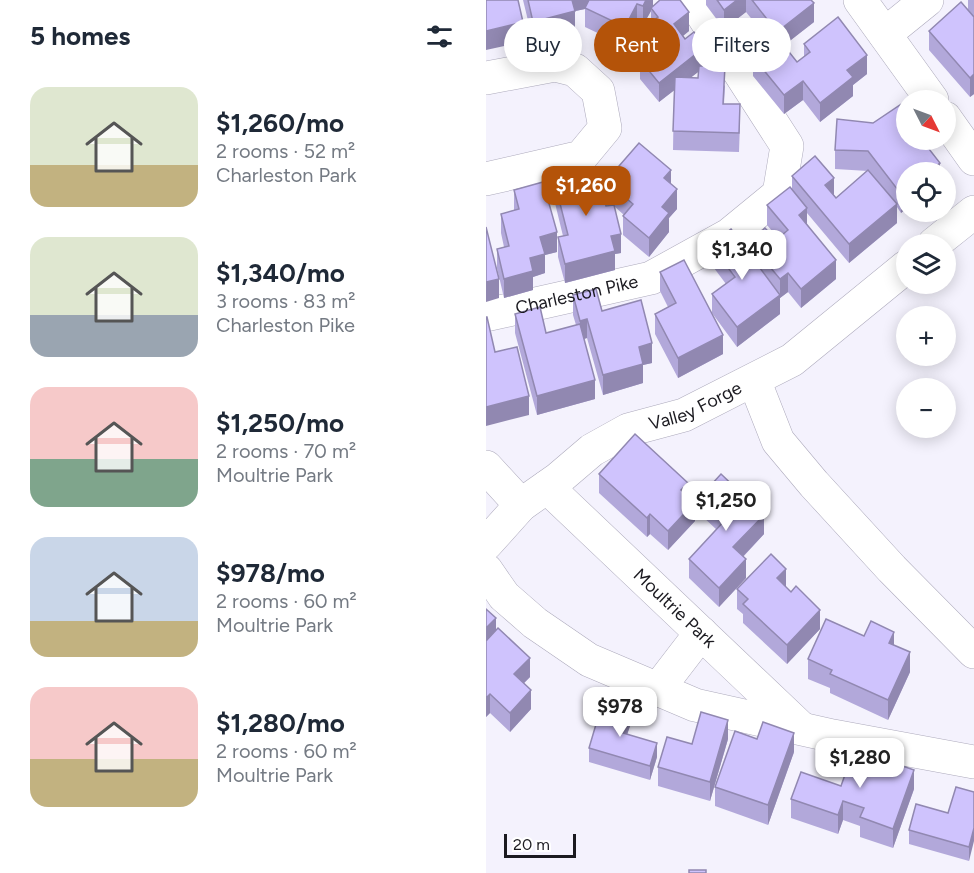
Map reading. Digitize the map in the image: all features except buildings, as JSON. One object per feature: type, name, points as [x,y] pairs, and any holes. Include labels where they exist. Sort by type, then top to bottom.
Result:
[{"type":"street","name":"Charleston Pike","points":[[486,315],[651,278],[729,235],[779,194],[787,146],[693,0]]},
{"type":"street","points":[[861,0],[926,90]]},
{"type":"street","points":[[885,34],[927,0]]},
{"type":"street","points":[[486,78],[555,65],[575,70],[598,91],[605,128],[581,157],[486,179]]},
{"type":"street","points":[[946,234],[974,212]]},
{"type":"street","name":"Valley Forge","points":[[486,544],[534,496],[592,450],[628,430],[684,415],[792,360],[896,275]]},
{"type":"street","points":[[754,380],[778,441],[892,569],[974,652]]},
{"type":"street","name":"Moultrie Park","points":[[486,467],[534,496],[701,633],[802,729]]},
{"type":"street","points":[[486,570],[504,596],[535,623],[589,660],[695,705],[802,729],[974,762]]},
{"type":"street","points":[[658,689],[701,633]]}]
